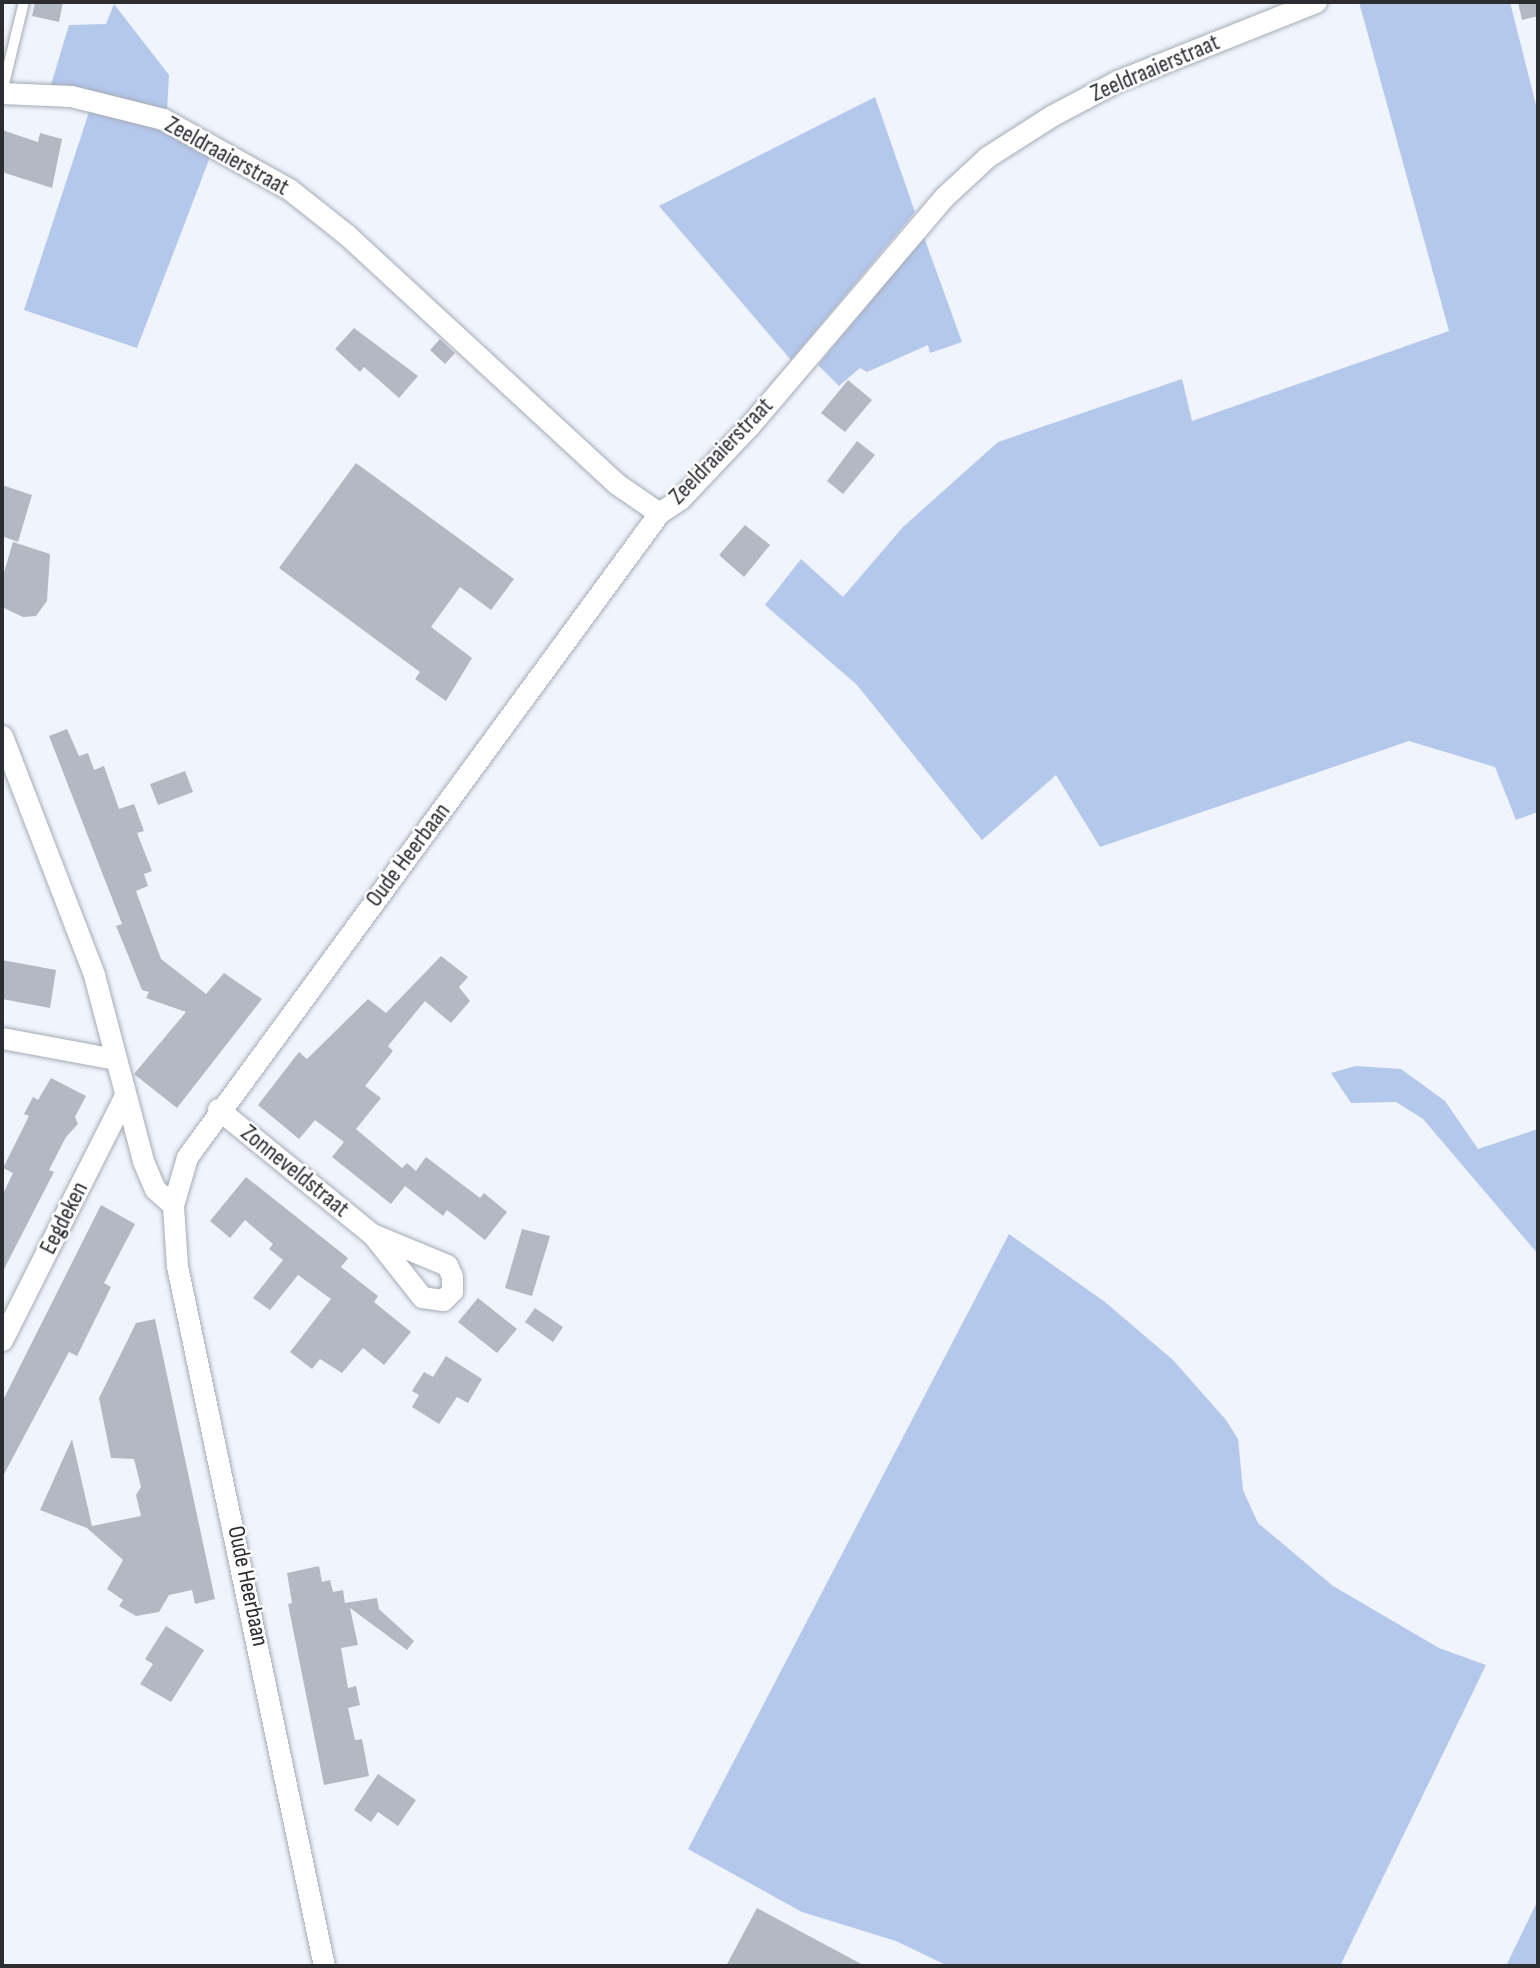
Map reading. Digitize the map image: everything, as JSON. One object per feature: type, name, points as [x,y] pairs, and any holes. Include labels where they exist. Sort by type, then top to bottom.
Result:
[{"type":"street","name":"Zeeldraaierstraat","points":[[2,92],[71,96],[163,119],[289,189],[358,244],[617,484],[659,513],[680,499],[750,425],[905,237],[987,157],[1117,81],[1316,2]]},
{"type":"street","name":"Oude Heerbaan","points":[[324,1966],[177,1266],[173,1205],[187,1157],[218,1110],[659,513]]},
{"type":"street","points":[[2,736],[88,957],[147,1170],[155,1189],[173,1205]]},
{"type":"street","points":[[2,1038],[115,1059]]},
{"type":"street","name":"Eegdeken","points":[[2,1340],[125,1095]]},
{"type":"street","name":"Zonneveldstraat","points":[[218,1110],[372,1234]]},
{"type":"lane","points":[[2,92],[24,2]]},
{"type":"shaded area","points":[[1359,2],[1510,2],[1538,113],[1538,812],[1516,820],[1495,767],[1409,741],[1100,847],[1056,775],[982,840],[857,685],[765,605],[801,559],[843,597],[903,527],[998,442],[1182,379],[1192,421],[1449,331]]},
{"type":"shaded area","points":[[114,4],[169,75],[167,112],[118,97],[50,88],[69,25],[106,24]]},
{"type":"shaded area","points":[[875,97],[915,212],[791,360],[659,206]]},
{"type":"shaded area","points":[[90,109],[169,133],[212,152],[137,348],[24,310]]},
{"type":"shaded area","points":[[924,237],[962,342],[930,353],[928,345],[867,372],[860,368],[839,386],[818,365]]},
{"type":"shaded area","points":[[1356,1066],[1401,1069],[1445,1101],[1478,1149],[1538,1129],[1538,1254],[1423,1119],[1396,1102],[1351,1103],[1331,1073]]},
{"type":"shaded area","points":[[1009,1234],[1105,1302],[1173,1360],[1226,1420],[1238,1439],[1243,1490],[1258,1523],[1333,1586],[1439,1648],[1486,1665],[1340,1966],[948,1966],[896,1941],[802,1912],[688,1849]]},
{"type":"shaded area","points":[[1538,1900],[1538,1966],[1506,1966]]},
{"type":"building","points":[[35,2],[63,2],[59,22],[32,16]]},
{"type":"building","points":[[1518,2],[1538,2],[1538,16],[1522,20]]},
{"type":"building","points":[[2,130],[38,142],[40,133],[62,139],[52,188],[2,172]]},
{"type":"building","points":[[354,328],[418,376],[399,398],[364,367],[360,372],[335,349]]},
{"type":"building","points":[[440,339],[455,353],[445,364],[430,350]]},
{"type":"building","points":[[848,380],[872,400],[845,432],[821,413]]},
{"type":"building","points":[[857,441],[875,455],[843,494],[827,481]]},
{"type":"building","points":[[356,463],[514,579],[491,610],[460,587],[431,627],[472,658],[446,701],[415,679],[420,672],[279,568]]},
{"type":"building","points":[[2,485],[32,495],[18,542],[2,536]]},
{"type":"building","points":[[745,525],[770,545],[744,577],[719,555]]},
{"type":"building","points":[[13,542],[50,554],[47,601],[36,616],[23,617],[2,607],[2,579]]},
{"type":"building","points":[[67,729],[79,756],[88,753],[94,770],[104,766],[119,809],[134,804],[144,831],[137,833],[152,871],[144,874],[148,886],[136,891],[161,959],[206,994],[224,973],[262,999],[177,1108],[134,1074],[186,1012],[146,998],[149,992],[142,990],[116,926],[122,924],[49,736]]},
{"type":"building","points":[[185,771],[193,792],[158,805],[150,784]]},
{"type":"building","points":[[441,956],[468,977],[459,987],[470,1001],[451,1023],[425,1001],[388,1046],[393,1051],[365,1086],[381,1098],[356,1129],[402,1168],[407,1163],[416,1171],[426,1157],[480,1198],[484,1193],[507,1212],[485,1240],[447,1210],[443,1216],[405,1186],[391,1204],[332,1157],[344,1142],[315,1120],[299,1139],[258,1105],[299,1052],[307,1059],[368,999],[386,1013]]},
{"type":"building","points":[[2,960],[56,970],[50,1008],[2,999]]},
{"type":"building","points":[[51,1078],[86,1096],[75,1117],[78,1124],[66,1137],[49,1170],[54,1172],[2,1273],[2,1196],[13,1173],[3,1168],[29,1116],[24,1114],[33,1097],[38,1100]]},
{"type":"building","points":[[246,1177],[348,1258],[341,1267],[378,1296],[374,1302],[411,1332],[384,1365],[363,1348],[342,1373],[320,1359],[312,1369],[290,1352],[331,1299],[298,1275],[270,1310],[253,1298],[283,1260],[269,1249],[273,1244],[245,1220],[230,1238],[210,1221]]},
{"type":"building","points":[[101,1205],[135,1224],[104,1283],[111,1287],[77,1356],[69,1352],[2,1478],[2,1402]]},
{"type":"building","points":[[522,1229],[550,1236],[532,1296],[505,1288]]},
{"type":"building","points":[[478,1298],[517,1329],[497,1353],[458,1322]]},
{"type":"building","points":[[535,1308],[563,1327],[553,1342],[525,1322]]},
{"type":"building","points":[[155,1319],[215,1599],[195,1604],[192,1590],[169,1595],[159,1612],[136,1616],[119,1606],[123,1600],[107,1589],[123,1560],[87,1528],[40,1510],[72,1439],[92,1526],[141,1516],[136,1495],[141,1487],[134,1459],[111,1458],[99,1398],[136,1323]]},
{"type":"building","points":[[446,1356],[482,1379],[468,1403],[457,1397],[439,1424],[412,1407],[419,1395],[412,1391],[424,1372],[433,1377]]},
{"type":"building","points":[[319,1566],[322,1582],[330,1580],[333,1592],[343,1590],[345,1603],[377,1598],[379,1609],[414,1641],[407,1650],[350,1608],[358,1645],[341,1648],[348,1688],[356,1686],[360,1705],[348,1708],[355,1740],[362,1739],[369,1776],[324,1785],[288,1604],[292,1603],[287,1573]]},
{"type":"building","points":[[166,1626],[204,1650],[171,1702],[140,1684],[153,1664],[145,1659]]},
{"type":"building","points":[[378,1774],[416,1800],[398,1826],[378,1812],[371,1822],[354,1810]]},
{"type":"building","points":[[757,1908],[865,1966],[726,1966]]}]
